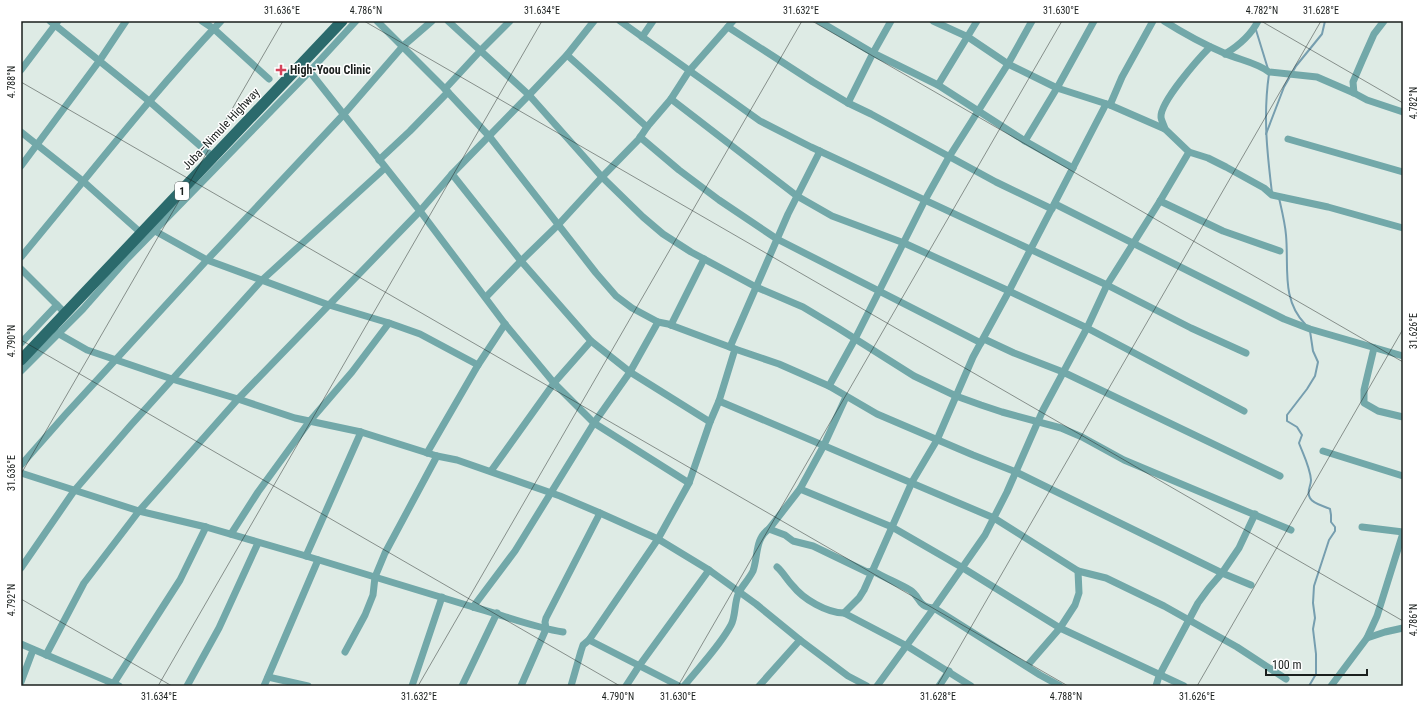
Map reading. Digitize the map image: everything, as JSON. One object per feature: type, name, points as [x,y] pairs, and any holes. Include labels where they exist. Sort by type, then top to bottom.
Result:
[{"type":"main road","name":"Juba–Nimule Highway","points":[[21,360],[56,331],[66,314],[213,156],[306,67],[342,21]]},
{"type":"street","points":[[21,166],[100,60],[126,21]]},
{"type":"street","points":[[202,21],[214,29],[269,79]]},
{"type":"street","points":[[21,257],[149,101],[221,21]]},
{"type":"street","points":[[21,371],[56,331],[155,231],[306,67],[356,21]]},
{"type":"street","points":[[377,21],[490,136],[596,273],[616,296],[632,308],[658,322],[671,325],[779,364],[828,386],[877,414],[1016,472],[1222,573],[1251,585]]},
{"type":"street","points":[[21,465],[115,359],[344,114],[402,46],[432,21]]},
{"type":"street","points":[[448,21],[529,95],[602,177],[663,234],[704,259],[756,287],[803,307],[914,376],[956,396],[1002,412],[1061,428],[1082,437],[1124,460],[1291,530]]},
{"type":"street","points":[[379,160],[410,131],[447,91],[481,50],[510,21]]},
{"type":"street","points":[[46,655],[84,583],[139,511],[238,399],[420,211],[452,174],[567,55],[594,21]]},
{"type":"street","points":[[620,21],[760,120],[820,151],[1107,284],[1191,328],[1246,353]]},
{"type":"street","points":[[642,37],[653,21]]},
{"type":"street","points":[[819,21],[873,53],[938,85],[1025,141],[1073,168]]},
{"type":"street","points":[[848,103],[891,21]]},
{"type":"street","points":[[933,21],[968,37],[1008,64],[1057,88],[1108,105],[1165,128],[1189,152],[1208,158],[1226,167],[1264,188],[1272,195],[1328,207],[1403,228]]},
{"type":"street","points":[[938,85],[977,21]]},
{"type":"street","points":[[828,386],[855,339],[948,157],[1008,64],[1032,21]]},
{"type":"street","points":[[1025,141],[1057,88],[1094,21]]},
{"type":"street","points":[[844,613],[859,598],[873,571],[912,482],[937,440],[973,357],[1153,21]]},
{"type":"street","points":[[1164,21],[1224,54],[1263,67],[1269,72],[1317,77],[1367,100],[1403,112]]},
{"type":"street","points":[[1224,54],[1238,46],[1255,27],[1258,21]]},
{"type":"street","points":[[1354,93],[1353,82],[1369,42],[1384,21]]},
{"type":"street","points":[[21,70],[54,22],[213,156]]},
{"type":"street","points":[[486,297],[558,225],[640,137],[671,99],[689,71],[730,24],[813,82],[848,103],[996,182],[1133,242],[1284,319],[1403,356]]},
{"type":"street","points":[[1165,128],[1161,116],[1166,100],[1210,47]]},
{"type":"street","points":[[567,55],[647,127]]},
{"type":"street","points":[[306,67],[420,211],[505,324],[554,382],[594,423],[689,483]]},
{"type":"street","points":[[671,99],[797,196],[838,218],[904,243],[1087,328],[1244,411]]},
{"type":"street","points":[[21,132],[84,182],[141,233]]},
{"type":"street","points":[[640,137],[679,170],[719,200],[777,239],[982,341],[1063,372],[1280,476]]},
{"type":"street","points":[[1288,139],[1403,172]]},
{"type":"street","points":[[571,686],[583,646],[589,640],[658,539],[689,483],[710,422],[719,401],[732,348],[756,287],[797,196],[820,151]]},
{"type":"street","points":[[877,686],[963,568],[985,535],[1016,472],[1043,410],[1087,328],[1107,284],[1160,201],[1189,152]]},
{"type":"street","points":[[21,568],[74,491],[172,379],[261,281],[385,168]]},
{"type":"street","points":[[452,174],[521,261],[591,341],[630,372],[710,422]]},
{"type":"street","points":[[1160,201],[1222,231],[1280,251]]},
{"type":"street","points":[[155,231],[207,260],[329,305],[420,334],[478,365]]},
{"type":"street","points":[[671,325],[704,259]]},
{"type":"street","points":[[21,269],[66,314]]},
{"type":"street","points":[[21,343],[57,305]]},
{"type":"street","points":[[472,607],[515,551],[594,423],[630,372],[658,322]]},
{"type":"street","points":[[231,534],[258,492],[309,422],[352,372],[389,323]]},
{"type":"street","points":[[427,453],[478,365],[505,324]]},
{"type":"street","points":[[56,331],[87,350],[172,379],[309,422],[361,432],[437,456],[457,460],[551,492],[600,513],[658,539],[709,570],[740,591],[800,640],[848,676],[867,686]]},
{"type":"street","points":[[491,471],[554,382],[591,341]]},
{"type":"street","points":[[1374,348],[1364,390],[1364,403],[1378,411],[1403,418]]},
{"type":"street","points":[[684,686],[713,650],[732,623],[736,600],[753,571],[757,548],[761,539],[800,489],[824,445],[846,397]]},
{"type":"street","points":[[719,401],[994,518],[1078,571],[1106,578],[1190,620],[1286,679]]},
{"type":"street","points":[[306,556],[361,432]]},
{"type":"street","points":[[1323,451],[1403,476]]},
{"type":"street","points":[[346,652],[365,615],[372,595],[375,576],[385,553],[437,456]]},
{"type":"street","points":[[21,473],[139,511],[231,534],[375,576],[546,629],[563,632]]},
{"type":"street","points":[[800,489],[892,527],[963,568],[1060,628],[1159,676],[1184,686]]},
{"type":"street","points":[[520,686],[546,629],[546,618],[600,513]]},
{"type":"street","points":[[1156,686],[1159,676],[1208,588],[1222,573],[1239,548],[1255,514]]},
{"type":"street","points":[[21,644],[115,685],[180,580],[206,527]]},
{"type":"street","points":[[1331,686],[1367,638],[1377,616],[1403,533],[1362,528]]},
{"type":"street","points":[[769,529],[785,535],[793,541],[813,546],[867,572],[873,571],[912,591],[924,605],[934,608],[1060,686]]},
{"type":"street","points":[[187,686],[219,628],[258,543]]},
{"type":"street","points":[[264,686],[318,560]]},
{"type":"street","points":[[777,567],[792,586],[823,608],[832,612],[844,613],[907,646],[972,686]]},
{"type":"street","points":[[626,686],[638,666],[709,570]]},
{"type":"street","points":[[1027,666],[1060,628],[1077,600],[1079,592],[1078,571]]},
{"type":"street","points":[[412,686],[442,597]]},
{"type":"street","points":[[462,686],[497,613]]},
{"type":"street","points":[[1367,638],[1403,628]]},
{"type":"street","points":[[589,640],[679,686]]},
{"type":"street","points":[[759,686],[800,640]]},
{"type":"street","points":[[21,682],[33,650]]},
{"type":"street","points":[[939,686],[949,671]]},
{"type":"street","points":[[268,677],[308,686]]},
{"type":"waterway","points":[[1266,134],[1284,87],[1296,66],[1322,34],[1325,21]]},
{"type":"waterway","points":[[1256,30],[1268,69]]},
{"type":"waterway","points":[[1269,74],[1266,119],[1267,148],[1272,193]]},
{"type":"waterway","points":[[1279,198],[1286,230],[1289,293],[1297,314],[1305,324]]},
{"type":"waterway","points":[[1309,686],[1316,674],[1316,654],[1313,629],[1315,618],[1313,603],[1314,586],[1329,540],[1335,531],[1335,527],[1331,522],[1330,509],[1314,502],[1309,496],[1311,480],[1308,465],[1299,443],[1302,435],[1297,427],[1287,421],[1287,415],[1315,376],[1318,362],[1313,351],[1310,331]]},
{"type":"place","name":"High-Yoou Clinic","points":[[281,70]]}]
